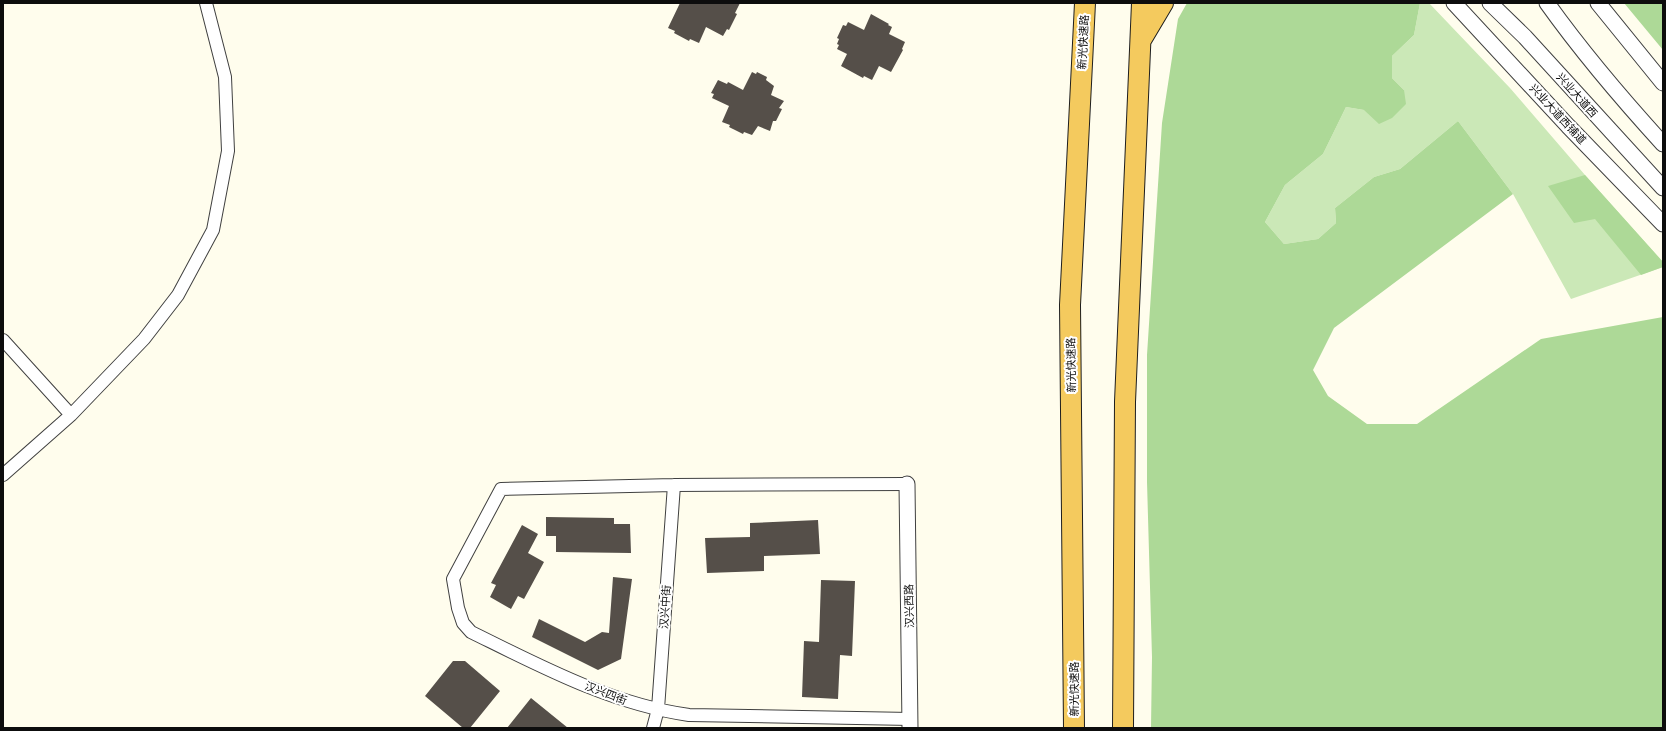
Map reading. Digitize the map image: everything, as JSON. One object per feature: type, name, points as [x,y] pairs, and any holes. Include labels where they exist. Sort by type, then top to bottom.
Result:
[{"type":"highway","name":"新光快速路","points":[[1074,728],[1070,305],[1085,3]]},
{"type":"highway","points":[[1123,728],[1125,402],[1139,44],[1142,3]]},
{"type":"highway","points":[[1139,44],[1163,3]]},
{"type":"street","points":[[3,475],[71,415],[144,339],[178,295],[213,230],[228,151],[225,77],[206,3]]},
{"type":"street","name":"兴业大道西铺道","points":[[1454,3],[1568,126],[1663,224]]},
{"type":"street","name":"兴业大道西","points":[[1490,3],[1525,37],[1627,151],[1663,188]]},
{"type":"street","points":[[1547,3],[1560,22],[1663,144]]},
{"type":"street","points":[[1598,3],[1663,83]]},
{"type":"street","points":[[3,340],[71,415]]},
{"type":"street","points":[[674,485],[907,484]]},
{"type":"street","name":"汉兴西路","points":[[907,484],[911,723]]},
{"type":"street","name":"汉兴四街","points":[[674,485],[501,489],[453,579],[458,608],[463,623],[471,632],[547,670],[625,701],[658,709],[689,715],[911,723]]},
{"type":"street","name":"汉兴中街","points":[[653,728],[658,709],[674,485]]},
{"type":"green space","points":[[1187,3],[1420,3],[1414,35],[1392,56],[1392,78],[1404,90],[1406,104],[1392,118],[1379,124],[1364,110],[1346,107],[1323,154],[1285,185],[1265,222],[1284,244],[1318,239],[1336,223],[1335,208],[1374,177],[1400,169],[1458,121],[1513,194],[1334,328],[1313,370],[1328,396],[1367,424],[1417,424],[1541,339],[1663,317],[1663,728],[1151,728],[1152,657],[1147,482],[1147,355],[1162,123],[1178,19]]},
{"type":"green space","points":[[1420,3],[1429,3],[1510,88],[1663,262],[1663,267],[1571,299],[1513,194],[1458,121],[1400,169],[1374,177],[1335,208],[1336,223],[1318,239],[1284,244],[1265,222],[1285,185],[1323,154],[1346,107],[1364,110],[1404,90],[1392,78],[1392,56],[1414,35]]},
{"type":"green space","points":[[1624,3],[1663,3],[1663,50]]},
{"type":"green space","points":[[1585,175],[1663,262],[1663,267],[1641,275],[1595,219],[1574,223],[1548,186]]},
{"type":"building","points":[[680,3],[740,3],[735,13],[737,14],[729,30],[727,29],[723,36],[706,27],[699,43],[690,39],[689,41],[668,28]]},
{"type":"building","points":[[871,14],[892,27],[889,34],[905,42],[902,49],[903,50],[891,72],[879,66],[872,80],[864,76],[863,78],[841,66],[847,54],[837,49],[839,39],[837,38],[843,25],[846,26],[848,22],[864,30]]},
{"type":"building","points":[[752,72],[756,74],[757,72],[767,77],[766,80],[774,86],[771,95],[784,101],[779,108],[782,109],[776,121],[773,121],[770,131],[758,126],[752,135],[744,132],[743,134],[729,127],[730,125],[722,122],[729,106],[712,98],[714,94],[711,93],[718,80],[727,84],[728,82],[743,90]]},
{"type":"building","points":[[546,517],[614,518],[614,524],[630,524],[631,553],[556,552],[556,536],[546,536]]},
{"type":"building","points":[[818,520],[820,554],[764,556],[764,571],[707,573],[705,538],[750,537],[750,523]]},
{"type":"building","points":[[522,525],[538,534],[528,553],[544,562],[524,599],[518,596],[511,609],[490,597],[496,585],[491,583]]},
{"type":"building","points":[[613,577],[632,579],[621,659],[598,670],[532,637],[539,619],[585,642],[602,632],[609,633]]},
{"type":"building","points":[[821,580],[855,581],[852,656],[840,655],[838,699],[802,697],[804,641],[819,642]]},
{"type":"building","points":[[453,661],[465,661],[500,691],[470,728],[463,728],[425,696]]},
{"type":"building","points":[[531,698],[568,728],[507,728]]}]
